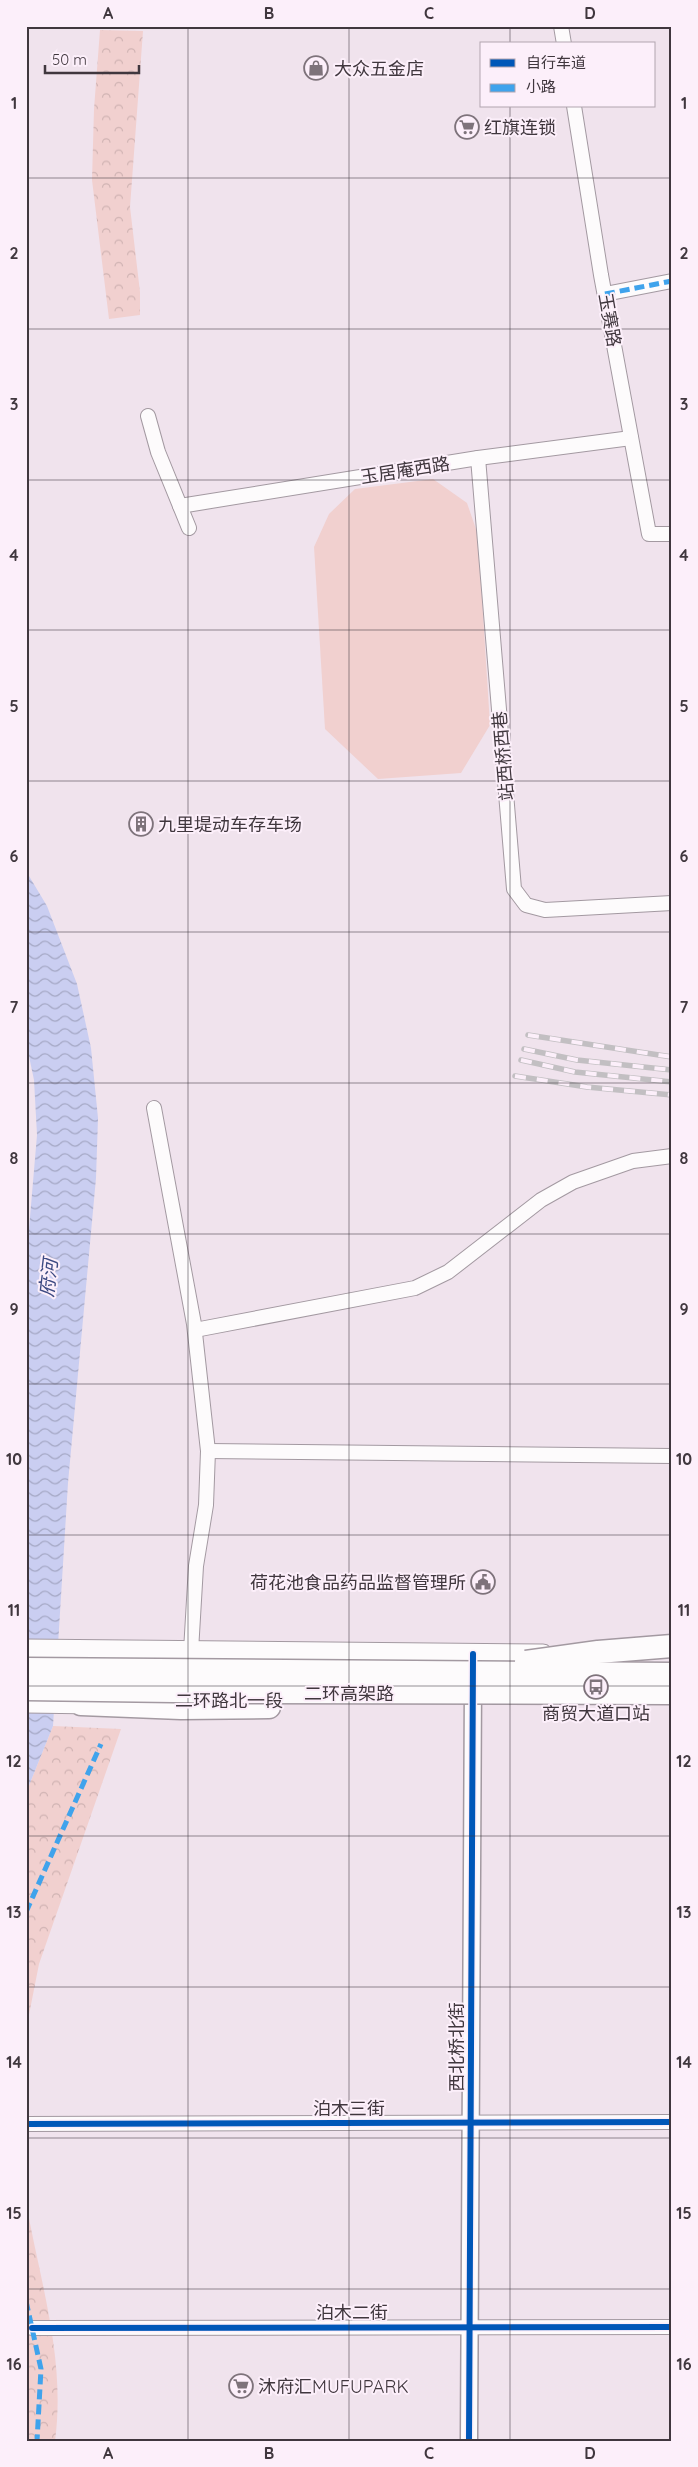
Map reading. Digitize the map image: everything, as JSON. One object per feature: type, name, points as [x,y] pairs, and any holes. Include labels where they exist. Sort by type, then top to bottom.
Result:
[{"type":"highway","points":[[26,1658],[370,1664],[453,1673],[598,1652],[672,1646]]},
{"type":"highway","name":"二环高架路","points":[[26,1669],[672,1674]]},
{"type":"highway","name":"二环高架路","points":[[26,1689],[267,1692],[672,1693]]},
{"type":"highway","points":[[75,1704],[181,1708],[613,1708],[672,1701]]},
{"type":"main road","points":[[26,1650],[672,1655]]},
{"type":"main road","name":"二环路北一段","points":[[26,1703],[75,1704],[182,1699],[672,1701]]},
{"type":"street","points":[[561,26],[564,42]]},
{"type":"street","name":"玉赛路","points":[[574,108],[648,534],[672,534]]},
{"type":"street","points":[[605,294],[672,281]]},
{"type":"street","points":[[148,416],[158,452],[189,528]]},
{"type":"street","name":"玉居庵西路","points":[[180,506],[478,458],[631,438]]},
{"type":"street","name":"站西桥西巷","points":[[478,458],[514,889],[526,905],[545,910],[672,903]]},
{"type":"street","points":[[154,1108],[195,1330],[208,1451],[206,1505],[196,1566],[191,1651]]},
{"type":"street","points":[[195,1330],[414,1288],[448,1272],[540,1200],[573,1182],[633,1161],[672,1156]]},
{"type":"street","points":[[208,1451],[672,1456]]},
{"type":"street","name":"西北桥北街","points":[[469,2441],[473,1654]]},
{"type":"street","name":"泊木三街","points":[[26,2124],[672,2122]]},
{"type":"street","name":"泊木二街","points":[[32,2328],[672,2327]]},
{"type":"green space","points":[[100,30],[143,31],[130,207],[140,292],[140,315],[109,319],[92,180],[94,109]]},
{"type":"green space","points":[[433,479],[467,503],[478,535],[490,725],[461,773],[378,779],[325,729],[314,547],[329,514],[355,489]]},
{"type":"green space","points":[[53,1726],[121,1729],[39,1964],[26,2030],[26,1793]]},
{"type":"green space","points":[[26,2202],[54,2350],[57,2380],[55,2441],[26,2441]]},
{"type":"water","name":"府河","points":[[26,871],[47,906],[77,984],[91,1048],[98,1118],[96,1178],[68,1483],[53,1726],[26,1793],[26,1264],[37,1135],[34,1080],[26,1042]]},
{"type":"railway","points":[[528,1035],[672,1057]]},
{"type":"railway","points":[[524,1049],[577,1060],[672,1070]]},
{"type":"railway","points":[[521,1060],[575,1072],[672,1082]]},
{"type":"railway","points":[[515,1076],[587,1087],[672,1095]]},
{"type":"marked path","points":[[605,294],[672,281]]},
{"type":"marked path","points":[[26,1912],[101,1744]]},
{"type":"marked path","points":[[26,2301],[41,2369],[37,2441]]},
{"type":"cycle path","points":[[469,2441],[473,1654]]},
{"type":"cycle path","points":[[26,2124],[672,2122]]},
{"type":"cycle path","points":[[32,2328],[672,2327]]},
{"type":"place","name":"大众五金店","points":[[316,68]]},
{"type":"place","name":"红旗连锁","points":[[467,127]]},
{"type":"place","name":"九里堤动车存车场","points":[[141,824]]},
{"type":"place","name":"荷花池食品药品监督管理所","points":[[483,1582]]},
{"type":"place","name":"商贸大道口站","points":[[596,1687]]},
{"type":"place","name":"沐府汇MUFUPARK","points":[[241,2386]]}]
